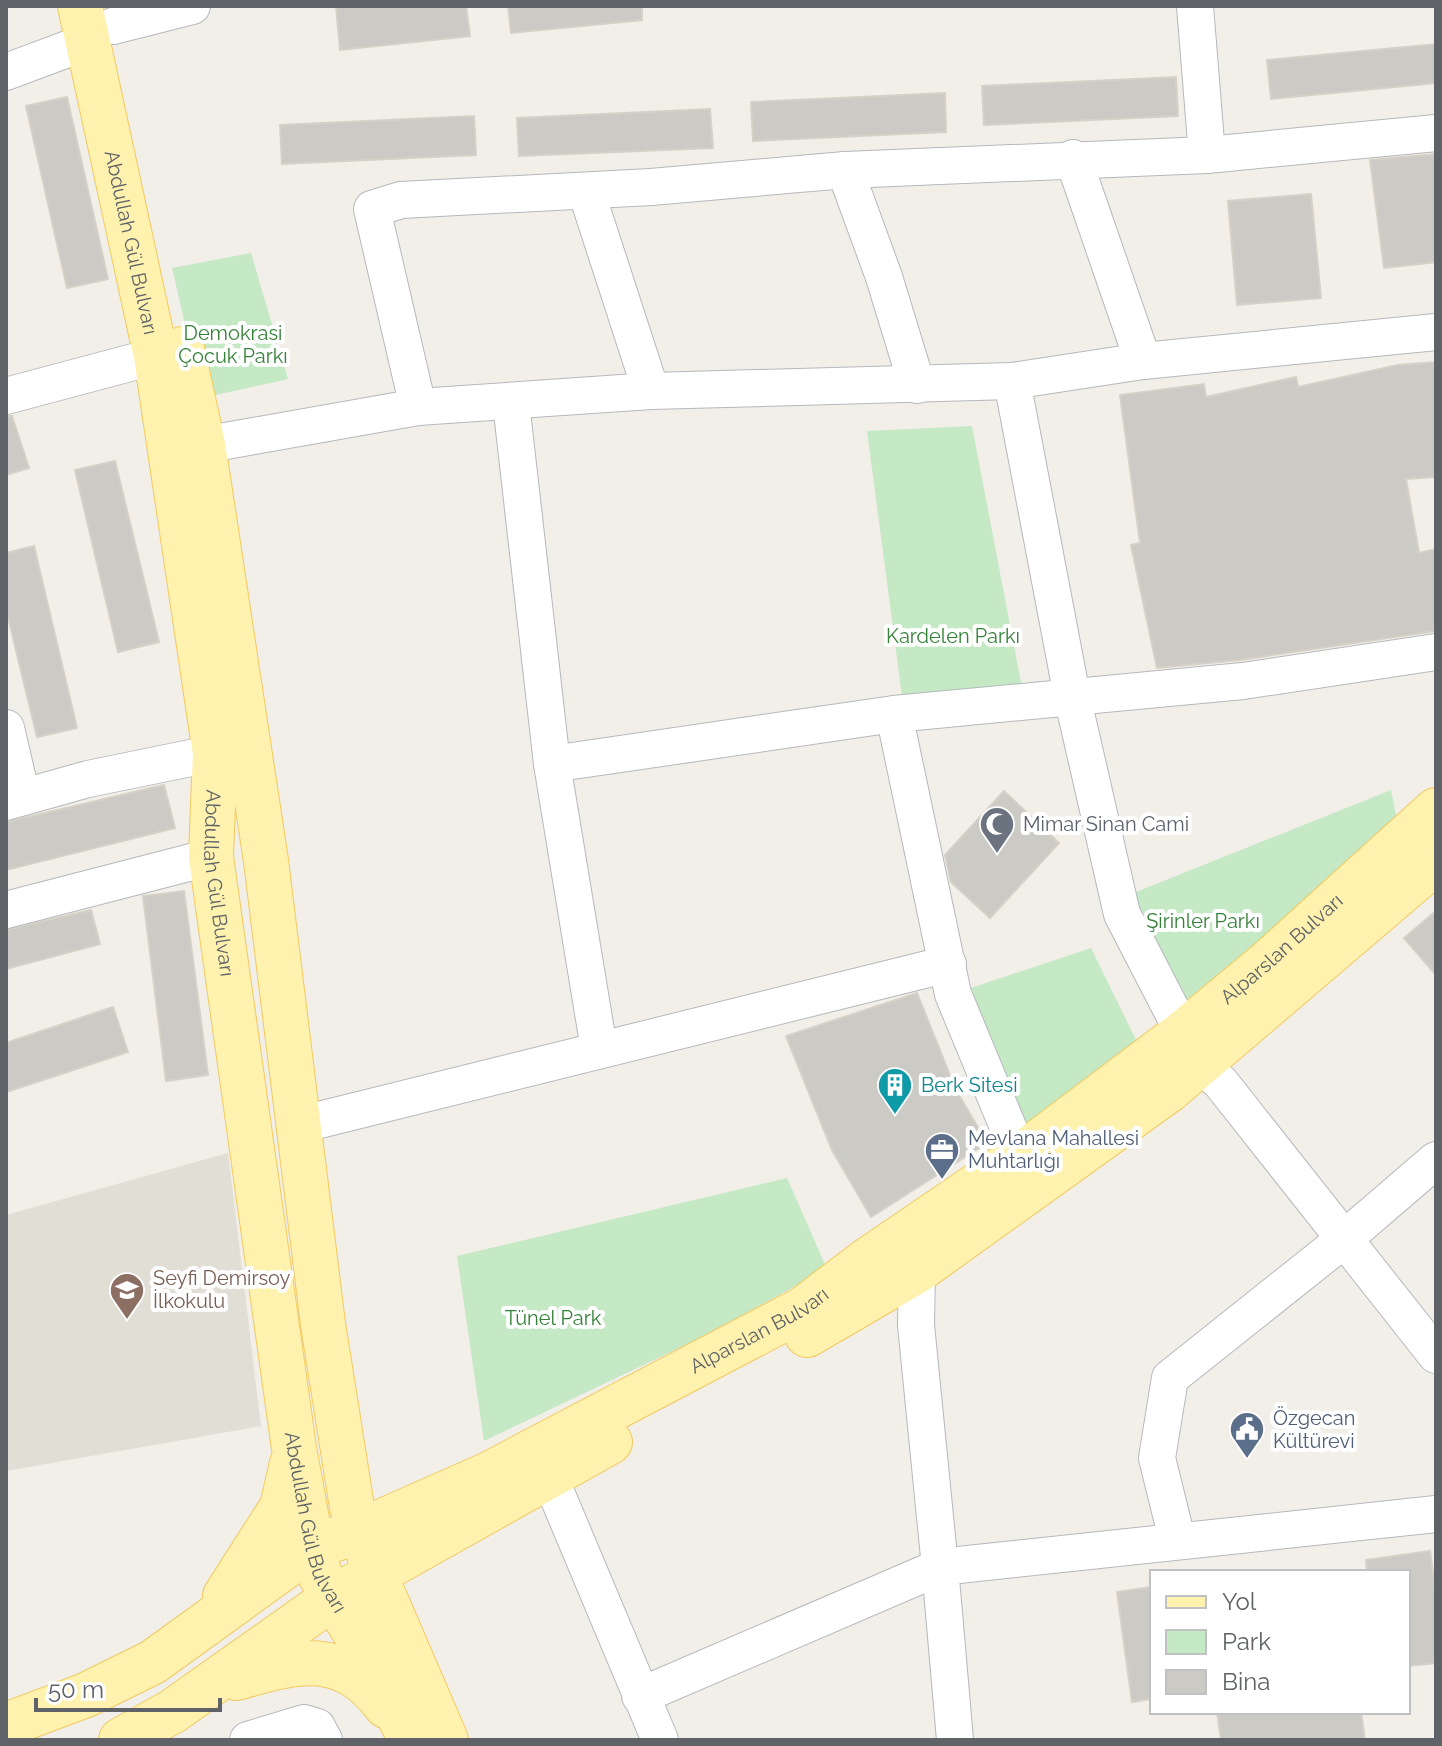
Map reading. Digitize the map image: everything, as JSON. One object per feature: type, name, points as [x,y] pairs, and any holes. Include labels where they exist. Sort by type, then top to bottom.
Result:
[{"type":"main road","name":"Abdullah Gül Bulvarı","points":[[98,20],[156,356],[215,753],[211,857],[294,1448],[320,1575],[410,1740]]},
{"type":"main road","name":"Abdullah Gül Bulvarı","points":[[98,20],[203,445],[266,861],[323,1324],[352,1507],[375,1574],[446,1740]]},
{"type":"main road","name":"Alparslan Bulvarı","points":[[6,1725],[86,1695],[153,1662],[312,1547],[360,1531],[487,1475],[803,1309],[866,1261],[1169,1090],[1191,1048],[1266,964],[1436,810]]},
{"type":"main road","name":"Alparslan Bulvarı","points":[[1191,1048],[1436,862]]},
{"type":"main road","name":"Alparslan Bulvarı","points":[[122,1740],[144,1730],[208,1687],[334,1597],[917,1271],[1029,1171]]},
{"type":"main road","points":[[192,1636],[222,1600],[282,1507],[294,1448]]},
{"type":"main road","points":[[208,1687],[282,1665],[321,1661],[357,1678],[383,1702],[410,1740]]},
{"type":"street","points":[[6,72],[98,20],[192,6]]},
{"type":"street","points":[[1195,6],[1207,155]]},
{"type":"street","points":[[418,407],[372,209],[401,200],[471,193],[586,191],[845,170],[973,166],[1073,158],[1207,155],[1436,133]]},
{"type":"street","points":[[1073,158],[1143,361]]},
{"type":"street","points":[[845,170],[884,277],[917,385]]},
{"type":"street","points":[[586,191],[651,391]]},
{"type":"street","points":[[203,445],[418,407],[651,391],[1012,381],[1143,361],[1436,332]]},
{"type":"street","points":[[6,396],[156,356]]},
{"type":"street","points":[[1012,381],[1072,696],[1122,914],[1191,1048],[1436,1355]]},
{"type":"street","points":[[511,403],[552,764],[599,1049]]},
{"type":"street","points":[[552,764],[894,714],[1243,681],[1436,652]]},
{"type":"street","points":[[894,714],[953,994],[1029,1171]]},
{"type":"street","points":[[6,728],[14,800],[88,779],[215,753]]},
{"type":"street","points":[[6,910],[211,857]]},
{"type":"street","points":[[299,1125],[948,964]]},
{"type":"street","points":[[1177,1539],[1157,1458],[1170,1378],[1345,1238],[1436,1160]]},
{"type":"street","points":[[917,1271],[916,1325],[955,1740]]},
{"type":"street","points":[[550,1478],[660,1740]]},
{"type":"street","points":[[640,1696],[940,1567],[1177,1539],[1436,1514]]},
{"type":"street","points":[[248,1740],[304,1723],[317,1727],[324,1740]]},
{"type":"shaded area","name":"Seyfi Demirsoy İlkokulu","points":[[228,1153],[261,1426],[6,1471],[6,1215]]},
{"type":"green space","name":"Demokrasi Çocuk Parkı","points":[[251,253],[288,379],[202,398],[172,268]]},
{"type":"green space","name":"Kardelen Parkı","points":[[972,426],[1023,693],[904,711],[867,431]]},
{"type":"green space","name":"Şirinler Parkı","points":[[1391,790],[1399,831],[1183,1003],[1131,894]]},
{"type":"green space","points":[[1091,948],[1142,1052],[1014,1137],[953,994]]},
{"type":"green space","name":"Tünel Park","points":[[787,1178],[827,1269],[696,1340],[484,1441],[457,1256]]},
{"type":"building","points":[[336,6],[466,6],[470,36],[340,50]]},
{"type":"building","points":[[508,6],[642,6],[642,20],[511,33]]},
{"type":"building","points":[[1436,44],[1436,83],[1271,99],[1267,60]]},
{"type":"building","points":[[1176,77],[1178,116],[984,125],[982,86]]},
{"type":"building","points":[[945,93],[946,132],[753,141],[751,102]]},
{"type":"building","points":[[67,97],[108,279],[67,288],[26,106]]},
{"type":"building","points":[[710,109],[713,148],[519,156],[517,118]]},
{"type":"building","points":[[474,116],[476,155],[282,164],[280,125]]},
{"type":"building","points":[[1436,154],[1436,262],[1384,268],[1370,160]]},
{"type":"building","points":[[1311,194],[1321,298],[1237,305],[1228,201]]},
{"type":"building","points":[[1436,362],[1436,477],[1406,479],[1419,553],[1436,549],[1436,631],[1240,660],[1157,668],[1131,545],[1140,543],[1120,395],[1204,384],[1206,397],[1296,377],[1298,387],[1398,365]]},
{"type":"building","points":[[6,416],[12,416],[29,468],[6,475]]},
{"type":"building","points":[[115,461],[159,642],[118,652],[75,470]]},
{"type":"building","points":[[34,546],[77,728],[37,737],[6,609],[6,553]]},
{"type":"building","points":[[164,785],[175,828],[6,870],[6,822]]},
{"type":"building","name":"Mimar Sinan Cami","points":[[1004,791],[1059,843],[990,918],[951,882],[945,855]]},
{"type":"building","points":[[184,891],[208,1075],[166,1081],[143,896]]},
{"type":"building","points":[[91,910],[100,944],[6,969],[6,930]]},
{"type":"building","points":[[1436,911],[1436,975],[1404,938]]},
{"type":"building","name":"Berk Sitesi","points":[[917,993],[956,1090],[987,1143],[871,1217],[832,1150],[786,1036]]},
{"type":"building","points":[[113,1007],[128,1052],[6,1092],[6,1043]]},
{"type":"building","points":[[1430,1551],[1436,1594],[1436,1663],[1410,1666],[1410,1570],[1367,1570],[1366,1560]]},
{"type":"building","points":[[1150,1587],[1150,1699],[1132,1702],[1117,1592]]},
{"type":"building","points":[[1217,1714],[1361,1714],[1365,1740],[1221,1740]]},
{"type":"place","name":"Mimar Sinan Cami","points":[[997,855]]},
{"type":"place","name":"Berk Sitesi","points":[[895,1116]]},
{"type":"place","name":"Mevlana Mahallesi Muhtarlığı","points":[[942,1181]]},
{"type":"place","name":"Seyfi Demirsoy İlkokulu","points":[[127,1321]]},
{"type":"place","name":"Özgecan Kültürevi","points":[[1247,1460]]}]
